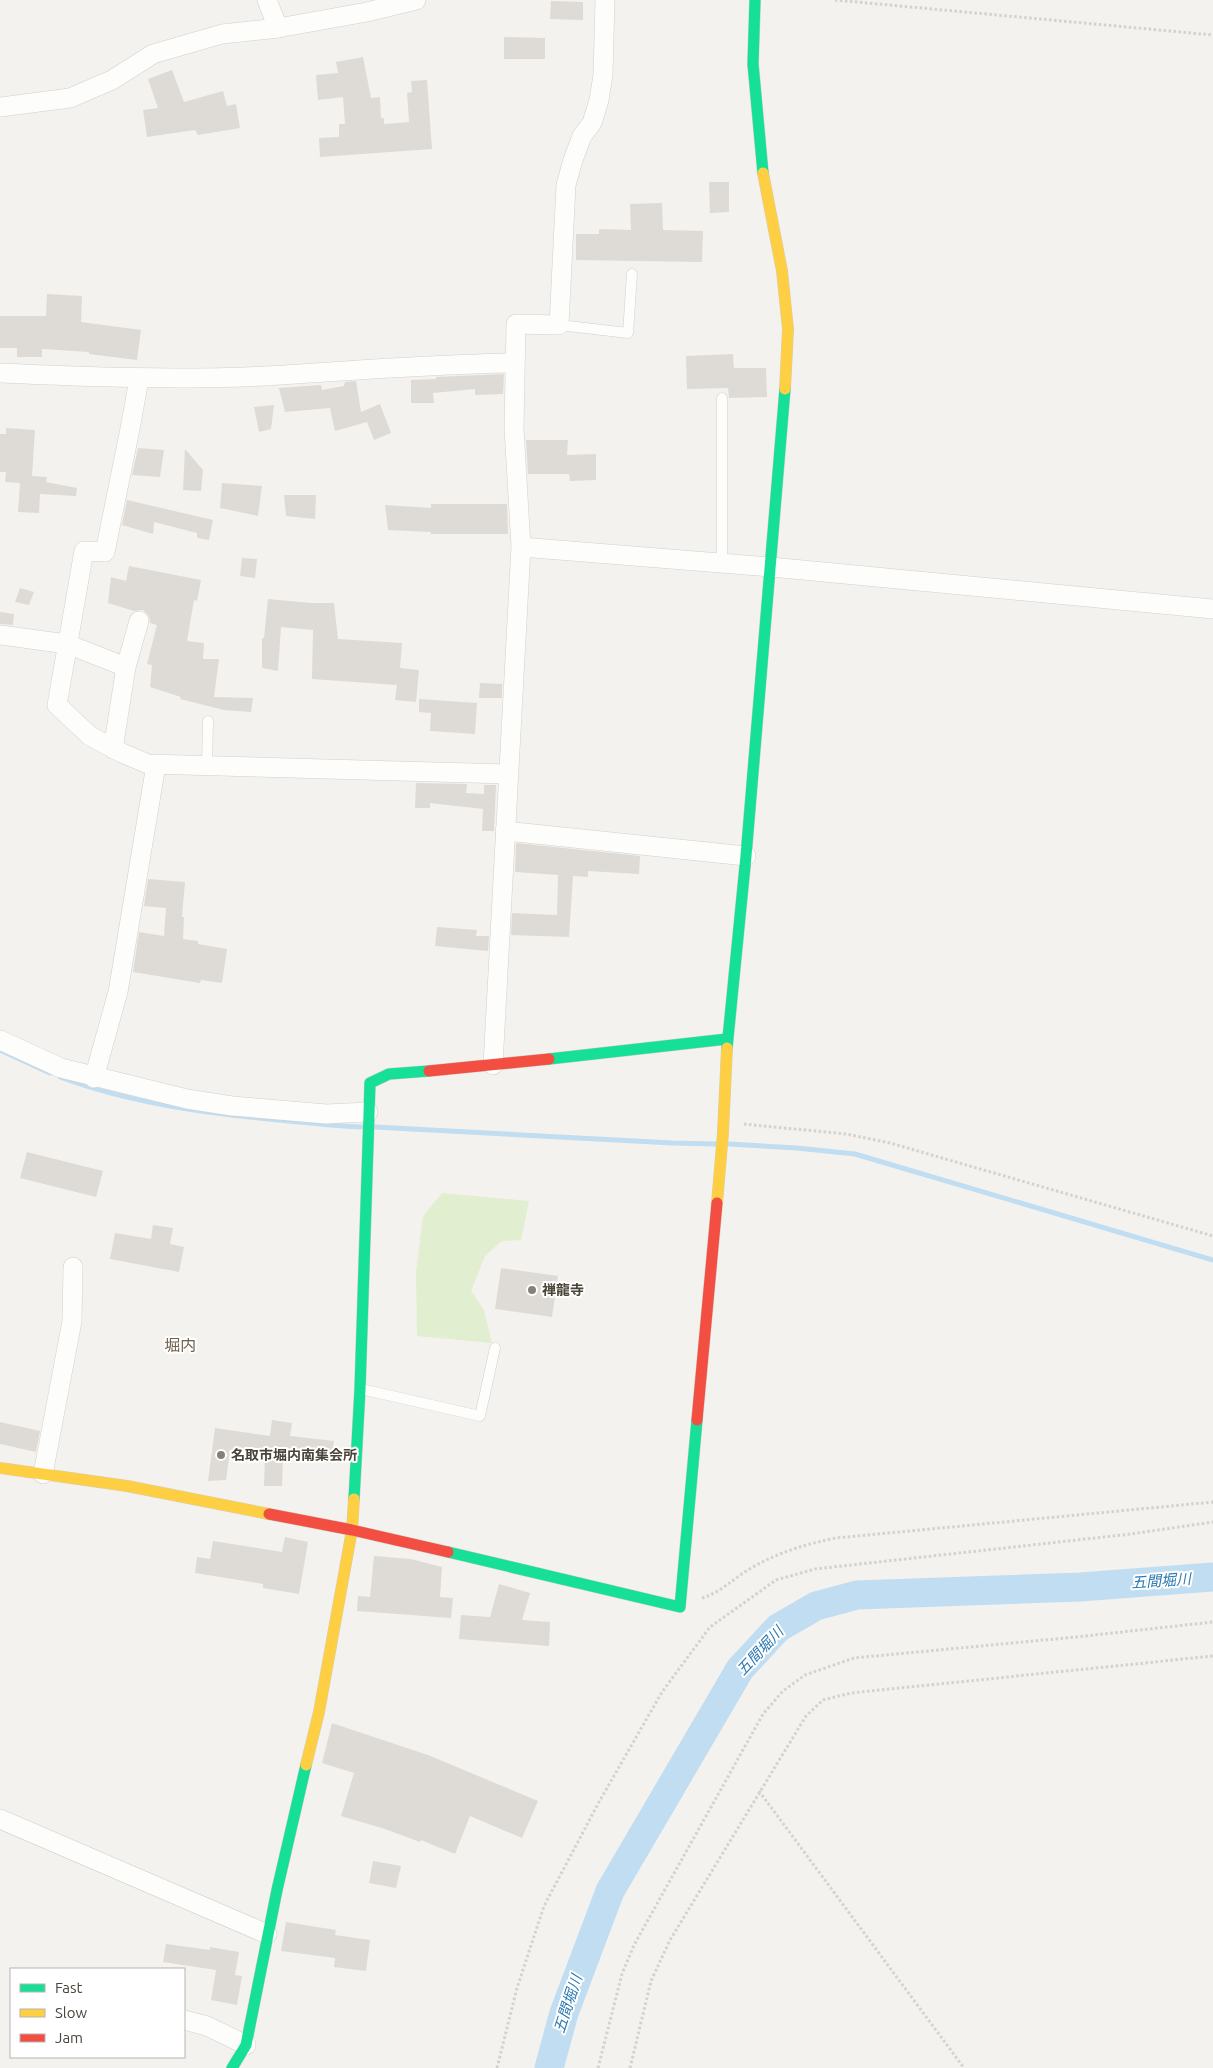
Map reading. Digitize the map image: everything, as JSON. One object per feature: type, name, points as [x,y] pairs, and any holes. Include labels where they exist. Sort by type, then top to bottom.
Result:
[{"type":"street","points":[[267,0],[278,28]]},
{"type":"street","points":[[0,107],[70,98],[112,80],[153,54],[222,34],[278,28],[367,12],[416,0]]},
{"type":"street","points":[[493,1065],[521,547],[514,428],[516,324],[559,325],[566,185],[582,136],[592,123],[599,100],[603,74],[605,0]]},
{"type":"street","points":[[0,1468],[127,1486],[352,1530],[680,1607],[721,1152],[727,1038],[746,856],[771,567],[785,393],[788,329],[782,271],[762,168],[754,64],[755,0]]},
{"type":"street","points":[[0,373],[139,379],[265,376],[426,365],[515,363]]},
{"type":"street","points":[[139,379],[105,552],[84,551],[57,704],[90,736],[148,764],[508,774]]},
{"type":"street","points":[[521,547],[771,567],[1213,609]]},
{"type":"street","points":[[113,748],[126,667],[140,621]]},
{"type":"street","points":[[0,636],[67,644],[126,667]]},
{"type":"street","points":[[94,1078],[118,992],[156,764]]},
{"type":"street","points":[[505,830],[746,856]]},
{"type":"street","points":[[232,2068],[246,2045],[267,1934],[319,1712],[352,1530],[360,1389],[370,1082],[389,1074],[493,1065],[727,1038]]},
{"type":"street","points":[[0,1040],[60,1068],[94,1078],[187,1099],[232,1106],[368,1116]]},
{"type":"street","points":[[42,1474],[72,1322],[73,1267]]},
{"type":"street","points":[[0,1819],[267,1934]]},
{"type":"street","points":[[185,2020],[208,2026],[246,2045]]},
{"type":"lane","points":[[559,325],[628,333],[632,274]]},
{"type":"lane","points":[[722,398],[722,563]]},
{"type":"lane","points":[[207,766],[208,721]]},
{"type":"lane","points":[[360,1389],[480,1416],[494,1348]]},
{"type":"path","points":[[835,0],[1213,36]]},
{"type":"path","points":[[723,1127],[846,1134],[890,1143],[1213,1236]]},
{"type":"path","points":[[680,1607],[715,1594],[727,1583],[774,1555],[794,1547],[836,1538],[1213,1502]]},
{"type":"path","points":[[497,2068],[517,1988],[544,1906],[599,1802],[662,1692],[710,1627],[776,1580],[815,1569],[1131,1534],[1213,1522]]},
{"type":"path","points":[[598,2068],[622,1974],[634,1945],[763,1714],[784,1690],[805,1675],[854,1658],[913,1654],[1213,1622]]},
{"type":"path","points":[[630,2068],[651,1981],[670,1940],[806,1716],[823,1700],[851,1693],[1213,1656]]},
{"type":"path","points":[[760,1791],[964,2068]]},
{"type":"green space","points":[[442,1193],[529,1201],[521,1240],[502,1241],[485,1256],[471,1291],[484,1310],[492,1343],[417,1336],[416,1272],[423,1216]]},
{"type":"building","points":[[551,1],[583,2],[583,20],[550,19]]},
{"type":"building","points":[[504,37],[545,38],[545,59],[504,59]]},
{"type":"building","points":[[363,57],[371,98],[380,97],[381,118],[384,118],[384,124],[409,122],[407,93],[412,92],[411,81],[427,80],[432,149],[320,157],[319,138],[339,137],[339,124],[345,124],[343,97],[318,100],[316,75],[338,73],[336,62]]},
{"type":"building","points":[[172,70],[184,102],[223,91],[227,106],[236,104],[240,128],[198,135],[195,130],[147,137],[143,110],[158,108],[148,79]]},
{"type":"building","points":[[709,182],[729,182],[729,212],[710,213]]},
{"type":"building","points":[[662,203],[663,230],[703,231],[702,262],[576,260],[576,234],[599,234],[599,229],[631,230],[630,204]]},
{"type":"building","points":[[47,294],[82,296],[81,322],[141,330],[137,360],[89,354],[89,352],[42,349],[42,357],[17,357],[17,348],[0,348],[0,316],[46,316]]},
{"type":"building","points":[[733,354],[734,368],[766,368],[767,397],[729,398],[728,388],[687,389],[686,356]]},
{"type":"building","points":[[504,374],[503,394],[475,395],[475,389],[433,393],[434,403],[411,403],[411,380]]},
{"type":"building","points":[[356,381],[361,412],[380,404],[391,433],[374,440],[367,422],[335,431],[330,408],[285,412],[279,388],[321,385],[322,390],[344,386],[345,382]]},
{"type":"building","points":[[274,405],[271,429],[259,432],[254,407]]},
{"type":"building","points":[[6,428],[35,430],[32,476],[47,477],[46,482],[77,488],[76,496],[40,494],[39,513],[18,512],[20,483],[5,482],[6,472],[0,472],[0,434],[6,434]]},
{"type":"building","points":[[526,440],[568,440],[567,455],[596,454],[596,480],[570,481],[569,474],[528,474]]},
{"type":"building","points":[[138,448],[164,450],[160,477],[132,475]]},
{"type":"building","points":[[185,449],[203,470],[201,491],[183,490]]},
{"type":"building","points":[[222,483],[262,486],[258,516],[220,508]]},
{"type":"building","points":[[284,495],[316,495],[315,519],[286,516]]},
{"type":"building","points":[[127,500],[213,520],[209,540],[197,538],[197,533],[154,522],[153,534],[122,525]]},
{"type":"building","points":[[431,504],[507,504],[508,534],[431,534],[431,532],[388,530],[385,505],[431,508]]},
{"type":"building","points":[[242,558],[257,559],[255,578],[240,576]]},
{"type":"building","points":[[129,566],[201,580],[197,601],[194,600],[187,641],[204,643],[203,659],[219,659],[214,697],[253,698],[251,712],[224,710],[180,699],[181,697],[150,687],[152,665],[147,664],[157,625],[150,623],[149,616],[143,610],[134,611],[108,603],[111,577],[126,581]]},
{"type":"building","points":[[20,588],[34,592],[29,605],[15,602]]},
{"type":"building","points":[[268,599],[334,603],[338,639],[402,643],[400,668],[419,670],[416,702],[395,700],[397,685],[312,679],[313,630],[281,627],[278,671],[262,668],[262,638],[264,638]]},
{"type":"building","points":[[0,612],[14,614],[13,625],[0,624]]},
{"type":"building","points":[[480,683],[502,684],[502,698],[479,698]]},
{"type":"building","points":[[419,699],[477,703],[475,734],[430,731],[431,713],[419,712]]},
{"type":"building","points":[[416,783],[467,784],[466,793],[484,794],[484,785],[496,785],[494,831],[482,831],[483,809],[430,803],[430,808],[415,808]]},
{"type":"building","points":[[516,843],[640,856],[639,874],[588,871],[588,877],[573,876],[569,937],[511,935],[512,913],[557,915],[558,875],[515,872]]},
{"type":"building","points":[[148,879],[185,882],[182,917],[184,917],[183,939],[198,941],[198,944],[227,949],[222,983],[201,980],[200,983],[133,972],[139,932],[164,936],[166,908],[144,906]]},
{"type":"building","points":[[437,927],[477,930],[476,936],[489,936],[488,951],[435,946]]},
{"type":"building","points":[[27,1152],[103,1171],[96,1197],[20,1178]]},
{"type":"building","points":[[153,1225],[173,1228],[170,1244],[184,1247],[179,1272],[110,1259],[115,1233],[151,1239]]},
{"type":"building","points":[[501,1268],[558,1276],[552,1317],[495,1309]]},
{"type":"building","points":[[272,1420],[292,1423],[290,1436],[334,1441],[331,1463],[283,1457],[282,1486],[264,1486],[265,1455],[230,1450],[226,1480],[208,1481],[215,1428],[270,1436]]},
{"type":"building","points":[[0,1422],[40,1431],[36,1452],[0,1444]]},
{"type":"building","points":[[285,1537],[308,1542],[299,1594],[263,1588],[263,1584],[195,1573],[197,1557],[210,1559],[213,1541],[282,1552]]},
{"type":"building","points":[[374,1556],[411,1559],[442,1567],[440,1597],[453,1598],[451,1618],[357,1611],[358,1596],[370,1597]]},
{"type":"building","points":[[499,1584],[530,1593],[522,1620],[550,1622],[549,1646],[459,1639],[461,1615],[490,1617]]},
{"type":"building","points":[[332,1723],[428,1755],[538,1801],[522,1838],[470,1816],[455,1854],[421,1840],[420,1842],[341,1816],[354,1773],[322,1763]]},
{"type":"building","points":[[373,1861],[401,1866],[396,1888],[369,1883]]},
{"type":"building","points":[[286,1922],[336,1930],[335,1935],[370,1940],[366,1971],[334,1967],[335,1958],[281,1951]]},
{"type":"building","points":[[166,1944],[210,1950],[210,1947],[239,1952],[235,1975],[242,1976],[237,2005],[211,2000],[216,1970],[163,1962]]},
{"type":"waterway","points":[[0,1050],[50,1073]]},
{"type":"waterway","points":[[60,1077],[115,1094],[173,1107],[260,1118],[361,1127]]},
{"type":"waterway","points":[[375,1127],[716,1144]]},
{"type":"waterway","points":[[729,1144],[855,1154],[1213,1260]]},
{"type":"waterway","name":"五間堀川","points":[[549,2068],[564,2013],[610,1891],[740,1669],[778,1628],[816,1606],[857,1595],[1080,1587],[1213,1577]]},
{"type":"traffic: fast","points":[[755,0],[753,64],[763,173]]},
{"type":"traffic: fast","points":[[727,1048],[746,856],[785,389]]},
{"type":"traffic: fast","points":[[549,1059],[727,1039]]},
{"type":"traffic: fast","points":[[354,1499],[360,1389],[370,1083],[389,1074],[429,1071]]},
{"type":"traffic: fast","points":[[448,1552],[680,1607],[697,1420]]},
{"type":"traffic: fast","points":[[232,2068],[246,2045],[277,1890],[306,1765]]},
{"type":"traffic: slow","points":[[763,173],[782,271],[788,329],[785,389]]},
{"type":"traffic: slow","points":[[717,1203],[727,1048]]},
{"type":"traffic: slow","points":[[0,1468],[127,1486],[269,1514]]},
{"type":"traffic: slow","points":[[306,1765],[319,1712],[352,1530],[354,1499]]},
{"type":"traffic: jam","points":[[429,1071],[549,1059]]},
{"type":"traffic: jam","points":[[697,1420],[717,1203]]},
{"type":"traffic: jam","points":[[269,1514],[352,1530],[448,1552]]},
{"type":"place","name":"禅龍寺","points":[[532,1290]]},
{"type":"place","name":"名取市堀内南集会所","points":[[221,1455]]},
{"type":"district","name":"堀内","points":[[180,1345]]}]
